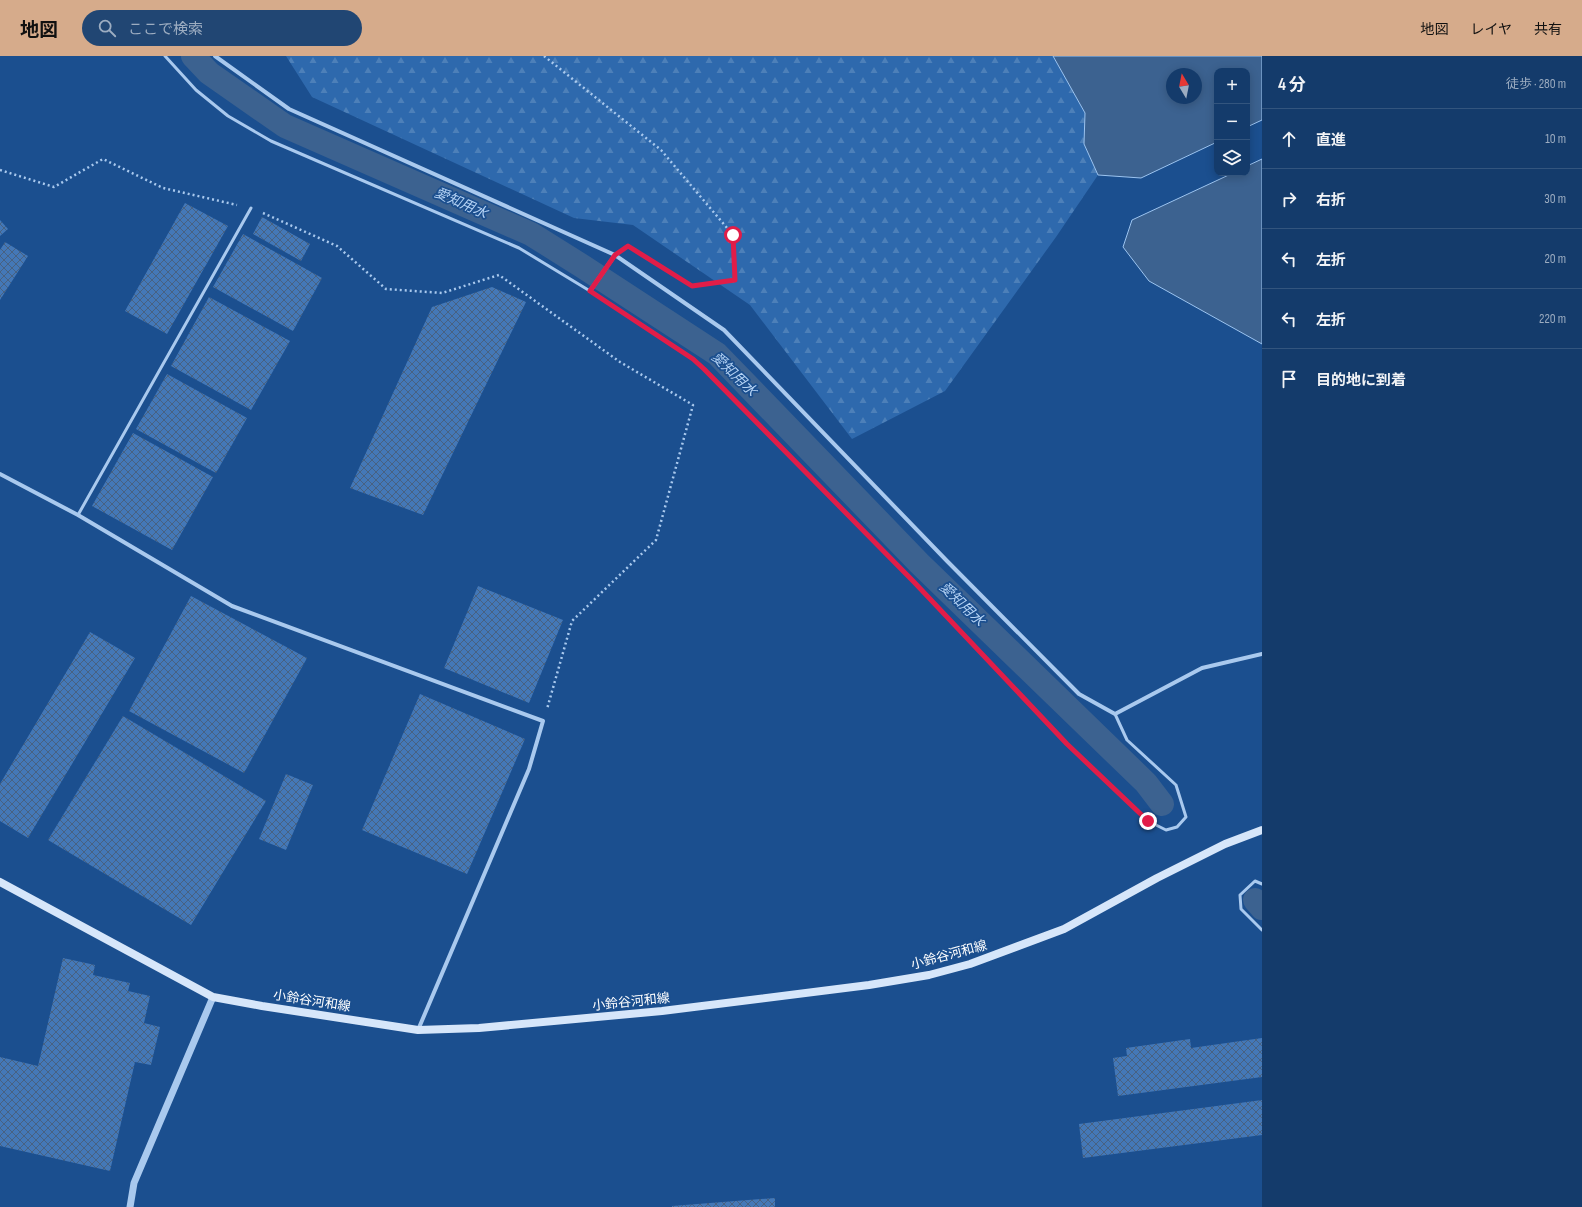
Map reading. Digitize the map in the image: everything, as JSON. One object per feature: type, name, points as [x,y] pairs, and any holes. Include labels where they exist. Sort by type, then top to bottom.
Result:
[{"type":"main road","name":"小鈴谷河和線","points":[[0,882],[213,997],[418,1030],[479,1028],[662,1011],[869,985],[929,975],[970,964],[1064,929],[1156,878],[1204,854],[1225,844],[1262,830]]},
{"type":"street","points":[[215,56],[289,109],[615,255],[724,330],[947,561],[1079,694],[1115,714],[1202,668],[1262,654]]},
{"type":"street","points":[[590,291],[615,255]]},
{"type":"street","points":[[0,474],[78,515],[232,606],[543,721],[529,769],[418,1030]]},
{"type":"street","points":[[130,1207],[134,1183],[213,997]]},
{"type":"lane","points":[[165,56],[196,90],[228,116],[271,141],[519,248],[590,291],[693,359],[908,576],[1067,744],[1148,821],[1166,830],[1177,827],[1186,817],[1176,785],[1127,740],[1115,714]]},
{"type":"lane","points":[[78,515],[251,208]]},
{"type":"lane","points":[[1262,884],[1255,881],[1240,895],[1241,909],[1262,930]]},
{"type":"path","points":[[544,56],[661,150],[733,235],[735,280],[692,286],[647,258]]},
{"type":"path","points":[[0,170],[54,187],[103,159],[163,188],[251,208],[337,246],[386,289],[442,293],[499,275],[620,362],[693,405],[656,540],[572,621],[543,721]]},
{"type":"green space","points":[[286,56],[1053,56],[1085,113],[1084,144],[1098,175],[1056,237],[945,391],[852,439],[750,305],[633,225],[574,218],[312,97]]},
{"type":"shaded area","points":[[1053,56],[1262,56],[1262,120],[1250,126],[1250,68],[1214,68],[1214,143],[1141,178],[1098,175],[1084,144],[1085,113]]},
{"type":"shaded area","points":[[1262,159],[1262,344],[1149,281],[1123,247],[1132,220],[1227,176],[1250,176],[1250,165]]},
{"type":"building","points":[[185,203],[228,226],[167,334],[125,311]]},
{"type":"building","points":[[262,217],[310,244],[301,261],[253,234]]},
{"type":"building","points":[[0,220],[8,229],[0,236]]},
{"type":"building","points":[[243,234],[322,278],[293,331],[213,287]]},
{"type":"building","points":[[5,242],[28,256],[0,300],[0,250]]},
{"type":"building","points":[[492,287],[526,302],[423,515],[350,488],[432,307]]},
{"type":"building","points":[[209,297],[290,341],[251,410],[171,366]]},
{"type":"building","points":[[167,374],[247,418],[216,473],[136,429]]},
{"type":"building","points":[[133,433],[213,477],[172,550],[92,506]]},
{"type":"building","points":[[478,586],[563,620],[529,703],[444,668]]},
{"type":"building","points":[[191,596],[307,658],[244,773],[129,711]]},
{"type":"building","points":[[90,632],[135,658],[28,838],[0,821],[0,784]]},
{"type":"building","points":[[420,694],[525,739],[467,874],[362,830]]},
{"type":"building","points":[[123,716],[266,801],[191,925],[48,840]]},
{"type":"building","points":[[286,774],[313,785],[286,850],[259,839]]},
{"type":"building","points":[[63,958],[95,965],[93,975],[130,983],[128,991],[150,996],[144,1023],[160,1027],[151,1065],[135,1062],[110,1171],[0,1146],[0,1057],[38,1066]]},
{"type":"building","points":[[1262,1038],[1262,1077],[1118,1096],[1113,1058],[1127,1056],[1126,1048],[1190,1039],[1191,1048]]},
{"type":"building","points":[[1262,1100],[1262,1135],[1083,1158],[1079,1124]]},
{"type":"building","points":[[775,1198],[775,1207],[672,1207],[672,1206]]},
{"type":"waterway","name":"愛知用水","points":[[193,56],[209,73],[285,126],[531,234],[717,354],[919,563],[1146,783],[1162,804]]},
{"type":"waterway","name":"愛知用水","points":[[1255,900],[1262,908]]},
{"type":"route","points":[[733,235],[735,280],[692,286],[628,246],[615,255],[590,291],[693,359],[704,369],[914,582],[1067,744],[1148,821]]}]
